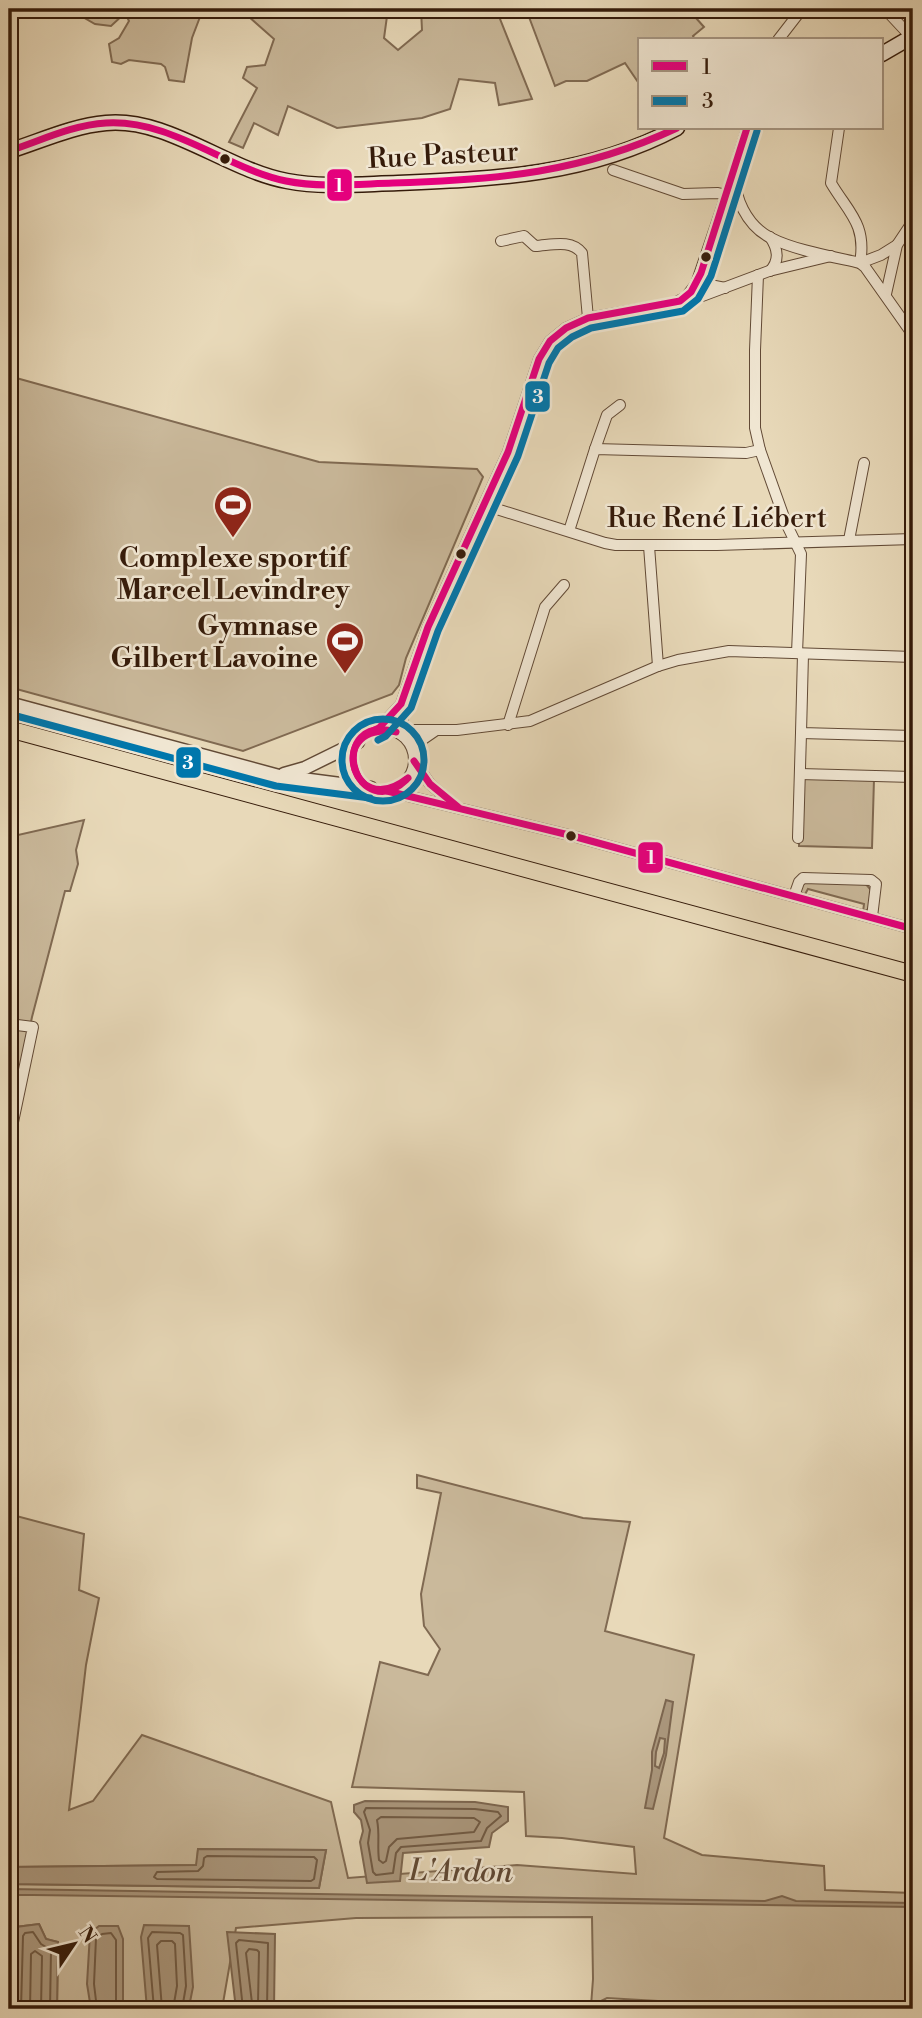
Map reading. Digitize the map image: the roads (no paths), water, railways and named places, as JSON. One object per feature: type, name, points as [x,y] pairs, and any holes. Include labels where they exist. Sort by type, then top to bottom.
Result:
[{"type":"main road","points":[[884,53],[913,38]]},
{"type":"main road","name":"Rue Pasteur","points":[[9,151],[80,127],[108,123],[136,124],[166,134],[261,176],[327,185],[476,180],[546,172],[632,150],[673,130]]},
{"type":"main road","points":[[9,729],[913,974]]},
{"type":"street","points":[[780,38],[802,9]]},
{"type":"street","points":[[885,9],[913,38]]},
{"type":"street","points":[[669,304],[691,292],[705,261],[747,130]]},
{"type":"street","points":[[839,130],[831,183],[854,215],[861,248],[860,263]]},
{"type":"street","points":[[736,168],[738,198],[746,215],[770,237],[860,263],[870,271],[913,335]]},
{"type":"street","points":[[613,170],[683,194],[725,194],[738,198]]},
{"type":"street","points":[[886,295],[897,245],[913,221]]},
{"type":"street","points":[[501,241],[524,236],[535,246],[571,243],[577,246],[582,253],[588,318]]},
{"type":"street","points":[[769,271],[776,263],[777,256],[770,237]]},
{"type":"street","points":[[860,263],[897,245]]},
{"type":"street","points":[[279,776],[304,768],[358,742],[394,713],[407,690],[428,627],[508,452],[544,350],[550,341],[566,328],[588,318],[681,304],[769,271],[831,256]]},
{"type":"street","points":[[705,261],[706,281],[713,287],[725,288]]},
{"type":"street","points":[[758,275],[755,428],[786,523],[801,554],[802,566],[798,838]]},
{"type":"street","points":[[569,531],[607,415],[620,405]]},
{"type":"street","points":[[595,449],[746,453],[761,450]]},
{"type":"street","points":[[849,540],[863,463]]},
{"type":"street","name":"Rue René Liébert","points":[[484,505],[605,543],[649,545],[913,539]]},
{"type":"street","points":[[649,545],[659,666]]},
{"type":"street","points":[[508,725],[545,607],[564,585]]},
{"type":"street","points":[[402,735],[414,730],[508,725],[530,721],[659,666],[729,651],[913,657]]},
{"type":"street","points":[[402,735],[407,690]]},
{"type":"street","points":[[9,704],[279,776],[387,790],[457,807],[913,929]]},
{"type":"street","points":[[406,709],[410,719],[418,727],[437,730]]},
{"type":"street","points":[[373,731],[387,729],[402,735],[430,784],[457,807]]},
{"type":"street","points":[[387,790],[403,784],[409,777],[419,742],[437,730]]},
{"type":"street","points":[[801,733],[913,737]]},
{"type":"street","points":[[358,742],[354,751],[353,768],[363,784],[371,788]]},
{"type":"street","points":[[800,774],[913,777]]},
{"type":"street","points":[[794,895],[799,881],[803,878],[871,880],[876,884],[872,917]]},
{"type":"street","points":[[9,1024],[33,1027],[9,1141]]},
{"type":"water","points":[[666,1700],[673,1702],[666,1755],[653,1809],[645,1808],[652,1770],[652,1752]],"holes":[[[660,1738],[665,1739],[664,1753],[659,1768],[655,1766],[656,1752]]]},
{"type":"water","points":[[365,1801],[475,1802],[508,1807],[508,1821],[492,1833],[489,1847],[403,1853],[400,1881],[367,1883],[360,1842],[363,1831],[361,1820],[354,1812],[354,1805]]},
{"type":"water","points":[[198,1849],[326,1850],[319,1888],[9,1884],[9,1867],[196,1865]]},
{"type":"water","points":[[9,1889],[765,1901],[782,1896],[796,1901],[913,1903],[913,1907],[9,1895]]},
{"type":"water","points":[[39,1924],[46,1939],[58,1942],[57,2009],[14,2009],[16,1927]]},
{"type":"water","points":[[144,1925],[189,1926],[193,1987],[189,2007],[147,2009],[141,1937]]},
{"type":"water","points":[[99,1926],[118,1926],[123,1939],[123,2009],[91,2009],[87,1984],[90,1933]]},
{"type":"water","points":[[227,1932],[275,1934],[274,2009],[236,2009]]},
{"type":"place","name":"Complexe sportif Marcel Levindrey","points":[[233,539]]},
{"type":"place","name":"Gymnase Gilbert Lavoine","points":[[345,675]]},
{"type":"water label","name":"L'Ardon","points":[[461,1871]]}]
